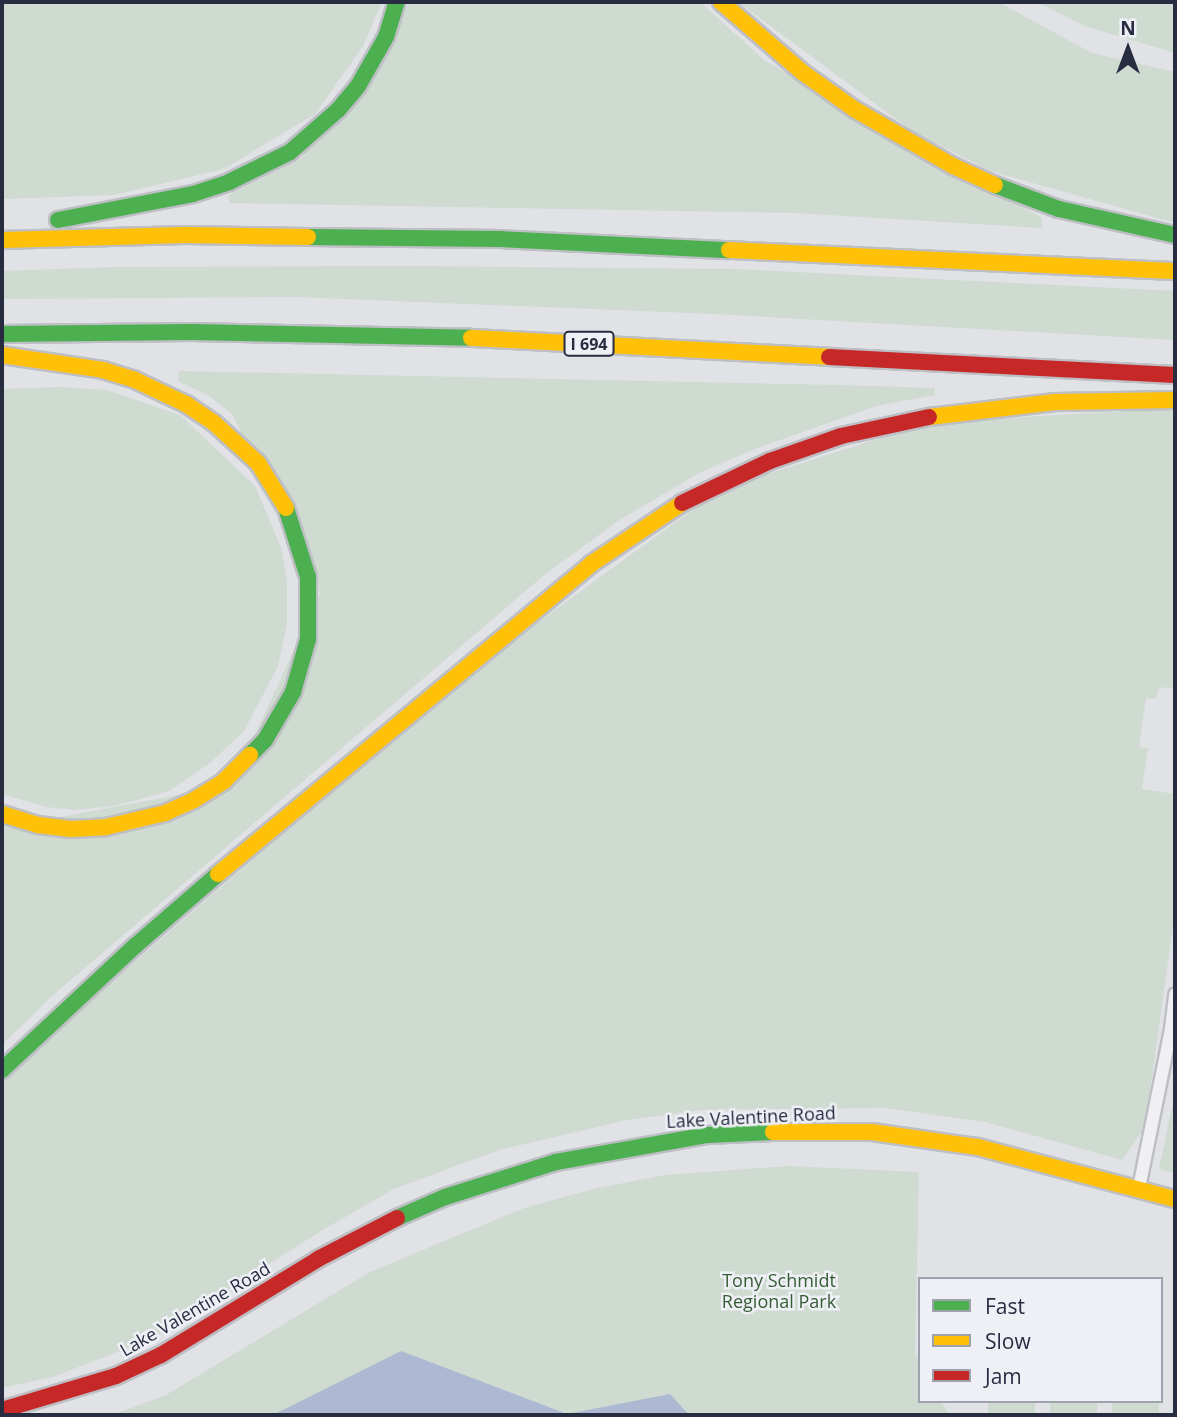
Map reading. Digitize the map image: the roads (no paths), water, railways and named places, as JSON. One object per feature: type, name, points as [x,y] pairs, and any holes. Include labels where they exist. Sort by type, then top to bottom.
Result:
[{"type":"main road","points":[[2,238],[84,213],[193,194],[229,182],[290,152],[338,110],[358,86],[387,37],[397,2]]},
{"type":"main road","points":[[721,2],[802,72],[854,109],[953,166],[1020,196],[1059,209],[1175,235]]},
{"type":"main road","points":[[2,238],[185,235],[475,238],[670,244],[1175,271]]},
{"type":"main road","name":"I 694","points":[[2,334],[191,332],[472,338],[1175,375]]},
{"type":"main road","points":[[2,355],[103,370],[133,379],[186,404],[213,422],[258,463],[290,514],[308,577],[310,608],[308,639],[293,692],[265,740],[224,781],[194,800],[165,813],[106,827],[71,829],[38,825],[2,814]]},
{"type":"main road","points":[[2,1070],[135,946],[313,794],[591,564],[682,503],[770,461],[841,436],[907,420],[944,413],[1041,403],[1175,400]]},
{"type":"main road","name":"Lake Valentine Road","points":[[2,1410],[117,1376],[161,1355],[340,1247],[445,1197],[556,1162],[611,1150],[708,1135],[813,1130],[872,1132],[978,1147],[1175,1199]]},
{"type":"lane","points":[[1139,1188],[1171,1030],[1175,994]]},
{"type":"water","points":[[401,1351],[567,1414],[670,1394],[689,1415],[273,1415]]},
{"type":"park label","name":"Tony Schmidt Regional Park","points":[[779,1291]]}]
